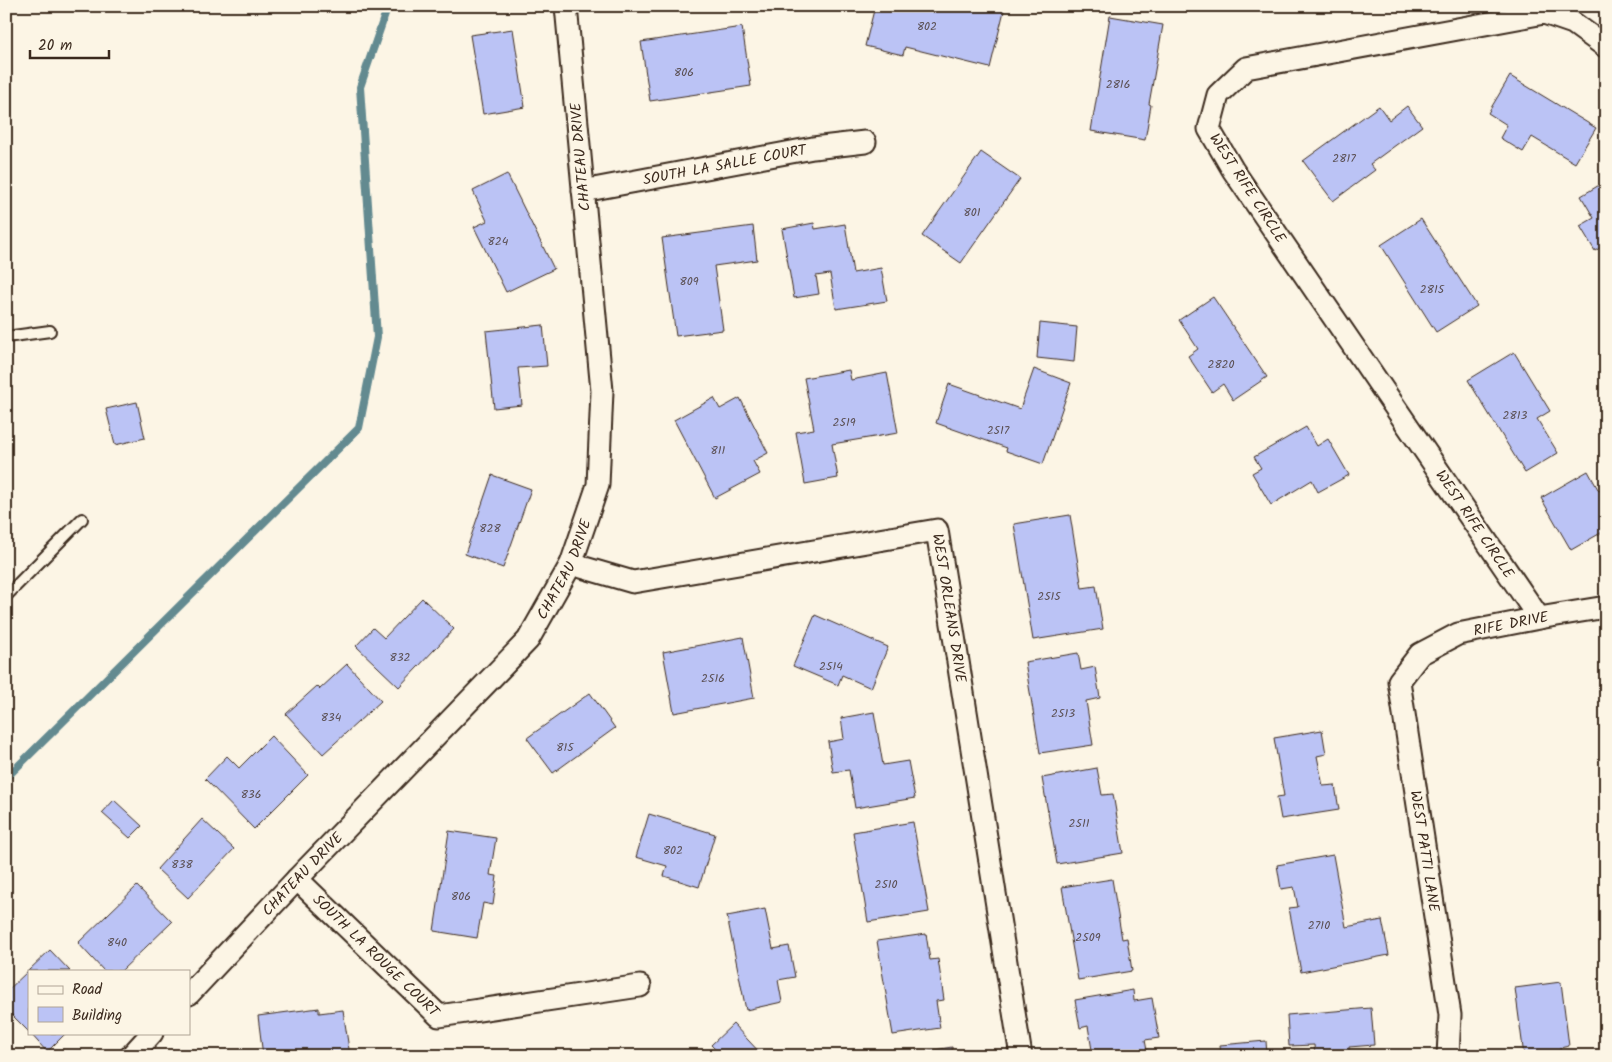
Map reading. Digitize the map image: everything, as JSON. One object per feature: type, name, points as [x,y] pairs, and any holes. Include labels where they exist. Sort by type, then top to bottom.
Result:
[{"type":"street","name":"CHATEAU DRIVE","points":[[190,993],[528,640],[571,564],[598,486],[602,391],[566,6]]},
{"type":"street","name":"WEST RIFE CIRCLE","points":[[1539,618],[1233,170],[1209,129],[1218,95],[1246,68],[1544,13],[1573,23],[1606,47]]},
{"type":"street","name":"SOUTH LA SALLE COURT","points":[[583,191],[813,148],[865,142]]},
{"type":"street","name":"WEST ORLEANS DRIVE","points":[[571,564],[633,582],[937,530],[1021,1056]]},
{"type":"street","name":"RIFE DRIVE","points":[[1420,654],[1458,634],[1539,618],[1606,608]]},
{"type":"street","name":"WEST PATTI LANE","points":[[1420,654],[1399,681],[1450,1015],[1448,1056]]},
{"type":"street","name":"SOUTH LA ROUGE COURT","points":[[298,879],[439,1016],[640,986]]},
{"type":"street","points":[[131,1056],[151,1034]]},
{"type":"lane","points":[[6,337],[50,331]]},
{"type":"lane","points":[[6,596],[82,519]]},
{"type":"building","points":[[875,6],[987,6],[1004,11],[990,68],[905,47],[903,55],[865,46]]},
{"type":"building","points":[[1110,16],[1163,25],[1149,104],[1151,105],[1145,140],[1091,131]]},
{"type":"building","points":[[742,27],[751,86],[650,101],[641,42]]},
{"type":"building","points":[[513,29],[525,107],[483,114],[470,35]]},
{"type":"building","points":[[1510,76],[1596,128],[1575,163],[1532,137],[1523,152],[1500,138],[1507,125],[1488,113]]},
{"type":"building","points":[[1379,106],[1389,120],[1407,106],[1422,126],[1370,164],[1375,170],[1333,201],[1303,161]]},
{"type":"building","points":[[981,152],[1020,179],[961,263],[922,236]]},
{"type":"building","points":[[507,174],[554,269],[506,292],[474,227],[487,221],[473,191]]},
{"type":"building","points":[[1606,181],[1606,244],[1595,251],[1580,226],[1594,218],[1581,196]]},
{"type":"building","points":[[1421,219],[1477,306],[1436,332],[1381,245]]},
{"type":"building","points":[[814,223],[815,229],[845,224],[853,273],[881,268],[887,301],[836,309],[830,274],[816,276],[819,294],[794,298],[782,229]]},
{"type":"building","points":[[753,226],[757,260],[714,266],[723,330],[676,336],[662,238]]},
{"type":"building","points":[[1213,297],[1267,377],[1233,400],[1223,384],[1212,392],[1188,356],[1198,349],[1179,320]]},
{"type":"building","points":[[1040,323],[1077,327],[1074,362],[1037,358]]},
{"type":"building","points":[[543,325],[547,366],[518,368],[522,405],[494,408],[486,331]]},
{"type":"building","points":[[1514,352],[1550,411],[1537,419],[1558,453],[1525,473],[1468,380]]},
{"type":"building","points":[[1034,369],[1071,383],[1043,464],[1006,451],[1007,448],[936,423],[949,384],[1020,409]]},
{"type":"building","points":[[849,370],[851,380],[887,373],[898,433],[832,444],[838,478],[805,484],[796,432],[814,429],[804,378]]},
{"type":"building","points":[[714,398],[720,409],[740,398],[768,453],[753,461],[760,474],[715,498],[674,420]]},
{"type":"building","points":[[137,402],[145,438],[115,445],[106,409]]},
{"type":"building","points":[[1306,427],[1317,446],[1328,439],[1349,475],[1318,492],[1312,480],[1271,505],[1252,473],[1261,468],[1254,457]]},
{"type":"building","points":[[1588,471],[1599,491],[1606,488],[1606,530],[1571,550],[1541,498]]},
{"type":"building","points":[[492,475],[531,489],[503,568],[465,554]]},
{"type":"building","points":[[1070,515],[1082,588],[1096,586],[1103,629],[1033,640],[1014,524]]},
{"type":"building","points":[[422,598],[454,629],[399,687],[356,646],[373,628],[384,638]]},
{"type":"building","points":[[815,615],[888,647],[871,688],[842,675],[838,685],[793,666]]},
{"type":"building","points":[[743,637],[754,698],[674,713],[663,652]]},
{"type":"building","points":[[1078,653],[1081,670],[1095,667],[1100,698],[1086,701],[1093,745],[1040,753],[1025,662]]},
{"type":"building","points":[[347,664],[381,701],[323,754],[286,714],[317,686],[320,689]]},
{"type":"building","points":[[590,693],[615,728],[553,773],[527,738]]},
{"type":"building","points":[[874,712],[883,765],[908,761],[915,798],[855,808],[849,770],[833,772],[828,742],[844,739],[841,718]]},
{"type":"building","points":[[1322,730],[1326,754],[1317,756],[1323,786],[1335,785],[1339,810],[1281,819],[1277,797],[1284,796],[1274,738]]},
{"type":"building","points":[[271,736],[308,775],[254,829],[205,779],[227,756],[239,768]]},
{"type":"building","points":[[1097,768],[1102,795],[1113,794],[1123,853],[1057,864],[1042,778]]},
{"type":"building","points":[[114,800],[142,826],[130,838],[102,813]]},
{"type":"building","points":[[649,814],[715,834],[699,887],[664,876],[667,866],[636,857]]},
{"type":"building","points":[[202,819],[234,849],[188,898],[157,869]]},
{"type":"building","points":[[913,822],[929,912],[868,922],[853,832]]},
{"type":"building","points":[[449,831],[496,838],[490,875],[497,876],[493,905],[483,903],[477,938],[434,931]]},
{"type":"building","points":[[1333,855],[1346,927],[1382,920],[1389,955],[1301,972],[1289,908],[1298,907],[1294,887],[1281,889],[1277,865]]},
{"type":"building","points":[[1112,879],[1122,939],[1127,938],[1132,971],[1078,980],[1062,887]]},
{"type":"building","points":[[137,886],[172,922],[122,970],[103,970],[78,943]]},
{"type":"building","points":[[765,909],[773,949],[789,946],[795,977],[778,980],[782,1002],[746,1010],[727,916]]},
{"type":"building","points":[[926,934],[930,960],[938,959],[944,1000],[936,1001],[940,1028],[893,1035],[877,941]]},
{"type":"building","points":[[50,950],[69,970],[29,970]]},
{"type":"building","points":[[28,971],[28,1031],[6,1009],[6,992]]},
{"type":"building","points":[[1561,982],[1569,1046],[1560,1048],[1561,1056],[1524,1056],[1515,988]]},
{"type":"building","points":[[1133,990],[1134,1001],[1152,998],[1159,1038],[1145,1040],[1148,1056],[1093,1056],[1088,1026],[1080,1028],[1075,1000]]},
{"type":"building","points":[[319,1008],[319,1013],[343,1010],[350,1056],[263,1056],[258,1016]]},
{"type":"building","points":[[1371,1008],[1374,1045],[1349,1047],[1350,1056],[1315,1056],[1314,1045],[1289,1046],[1287,1015]]},
{"type":"building","points":[[733,1024],[763,1056],[722,1056],[711,1045]]},
{"type":"building","points":[[31,1034],[65,1034],[47,1052]]},
{"type":"building","points":[[1266,1041],[1267,1056],[1221,1056],[1220,1045]]},
{"type":"building","points":[[952,1047],[953,1056],[899,1056]]},
{"type":"waterway","points":[[6,778],[359,428],[377,337],[360,87],[388,6]]}]
